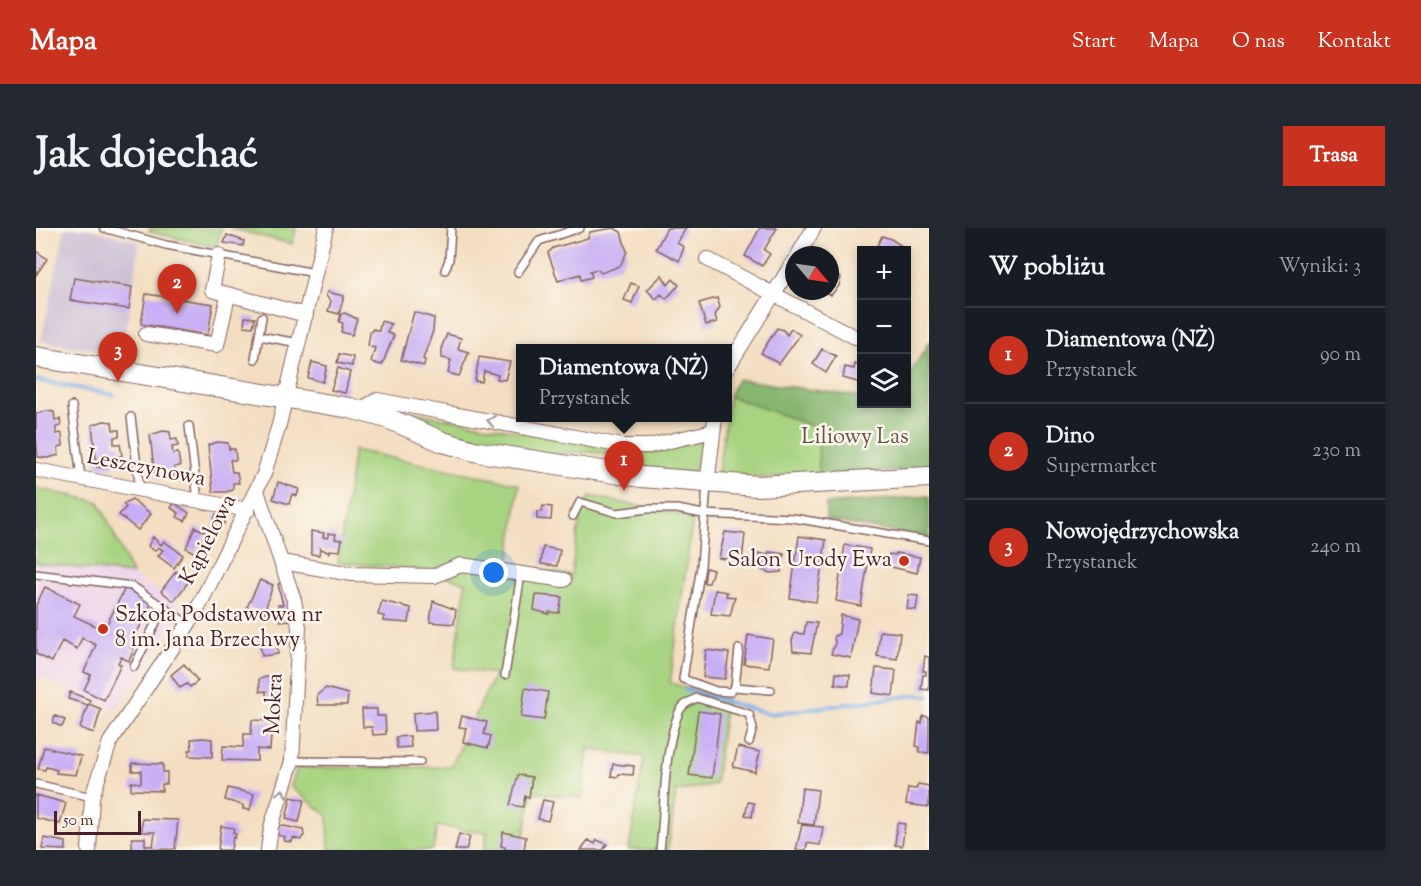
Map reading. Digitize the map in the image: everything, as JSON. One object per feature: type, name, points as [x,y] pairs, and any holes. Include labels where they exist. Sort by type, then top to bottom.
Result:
[{"type":"street","name":"Kąpielowa","points":[[89,850],[92,797],[110,742],[125,715],[189,625],[257,491],[276,434],[326,228]]},
{"type":"street","points":[[803,246],[814,228]]},
{"type":"street","points":[[219,255],[212,290],[306,315]]},
{"type":"street","points":[[707,259],[855,337]]},
{"type":"street","points":[[732,361],[785,275]]},
{"type":"street","points":[[146,334],[217,345],[228,296]]},
{"type":"street","points":[[36,357],[360,410],[387,418],[443,442],[478,452],[598,471],[707,484],[785,486],[929,477]]},
{"type":"street","points":[[360,410],[377,399],[623,446],[649,446],[714,424],[707,484]]},
{"type":"street","name":"Leszczynowa","points":[[36,470],[248,510]]},
{"type":"street","name":"Mokra","points":[[257,491],[295,604],[299,627],[292,761],[271,827],[267,850]]},
{"type":"street","points":[[282,562],[352,574],[434,576],[461,565],[564,580]]},
{"type":"lane","points":[[104,228],[308,274],[316,273]]},
{"type":"lane","points":[[445,270],[449,260],[451,228]]},
{"type":"lane","points":[[518,272],[539,241],[580,228]]},
{"type":"lane","points":[[255,359],[262,317]]},
{"type":"lane","points":[[259,336],[299,343]]},
{"type":"lane","points":[[72,406],[81,478]]},
{"type":"lane","points":[[131,417],[140,489]]},
{"type":"lane","points":[[189,426],[198,500]]},
{"type":"lane","points":[[707,484],[703,514],[701,566],[683,679],[716,691],[730,692],[735,687],[739,649]]},
{"type":"lane","points":[[573,516],[580,502],[617,513],[657,508],[703,514],[793,518],[929,541]]},
{"type":"lane","points":[[36,574],[132,586],[189,625]]},
{"type":"lane","points":[[505,675],[521,574]]},
{"type":"lane","points":[[134,667],[164,606]]},
{"type":"lane","points":[[735,687],[771,690]]},
{"type":"lane","points":[[660,850],[672,740],[680,711],[686,704],[697,698],[749,714],[753,728],[748,742]]},
{"type":"lane","points":[[292,761],[420,762]]},
{"type":"lane","points":[[36,784],[92,797]]},
{"type":"shaded area","points":[[65,228],[84,228],[140,242],[122,354],[41,341]]},
{"type":"shaded area","name":"Szkoła Podstawowa nr 8 im. Jana Brzechwy","points":[[36,563],[132,574],[183,607],[145,669],[116,709],[36,677]]},
{"type":"green space","points":[[150,228],[222,228],[216,247],[150,232]]},
{"type":"green space","points":[[230,228],[296,228],[292,244]]},
{"type":"green space","name":"Liliowy Las","points":[[929,342],[929,468],[819,477],[818,428],[732,397],[732,390],[737,379],[857,396],[857,408],[911,408],[911,372]]},
{"type":"green space","points":[[732,397],[818,428],[819,477],[723,478],[718,473],[725,422],[732,422]]},
{"type":"green space","points":[[411,412],[633,452],[652,453],[698,441],[703,445],[700,462],[695,471],[673,472],[616,456],[596,453],[536,454],[502,451],[452,437],[403,419],[406,413]]},
{"type":"green space","points":[[354,450],[519,484],[509,566],[571,575],[581,512],[590,496],[693,517],[670,683],[726,699],[715,784],[676,792],[668,850],[629,850],[644,757],[588,749],[582,798],[533,792],[521,850],[484,850],[487,833],[437,826],[433,850],[329,850],[328,816],[291,787],[297,768],[451,767],[495,674],[454,668],[466,583],[430,571],[338,562]]},
{"type":"green space","points":[[36,488],[99,502],[132,574],[36,563]]},
{"type":"green space","points":[[929,496],[929,538],[826,520],[826,504]]},
{"type":"building","points":[[614,228],[621,232],[627,252],[620,266],[601,273],[597,269],[590,271],[592,277],[581,280],[580,274],[558,281],[548,253],[553,248],[588,238],[590,232]]},
{"type":"building","points":[[667,228],[686,228],[677,243],[684,247],[679,261],[656,249]]},
{"type":"building","points":[[760,228],[777,228],[764,250],[770,254],[762,266],[745,256]]},
{"type":"building","points":[[227,235],[244,241],[243,246],[224,243]]},
{"type":"building","points":[[882,236],[902,246],[877,246]]},
{"type":"building","points":[[36,251],[47,259],[36,275]]},
{"type":"building","points":[[662,275],[668,285],[673,279],[679,285],[666,299],[661,294],[656,299],[647,290]]},
{"type":"building","points":[[74,278],[132,287],[129,309],[70,300]]},
{"type":"building","points":[[631,283],[639,286],[632,303],[624,300]]},
{"type":"building","points":[[327,292],[344,296],[339,314],[328,311],[331,301],[326,296]]},
{"type":"building","points":[[146,294],[213,304],[208,335],[141,324]]},
{"type":"building","points":[[717,298],[720,307],[715,315],[717,322],[706,325],[699,303]]},
{"type":"building","points":[[414,312],[434,318],[433,331],[423,359],[425,360],[424,366],[401,360]]},
{"type":"building","points":[[345,313],[357,319],[352,335],[341,332],[343,323],[339,322],[341,314]]},
{"type":"building","points":[[245,317],[255,318],[253,327],[244,326]]},
{"type":"building","points":[[381,321],[391,324],[387,333],[394,335],[382,365],[371,362],[375,348],[368,346],[370,333],[373,329],[379,331]]},
{"type":"building","points":[[777,328],[783,330],[787,335],[791,329],[800,335],[779,364],[761,353]]},
{"type":"building","points":[[447,334],[461,338],[458,349],[469,352],[459,376],[448,373],[451,360],[442,358],[442,346]]},
{"type":"building","points":[[822,349],[836,356],[826,373],[813,364]]},
{"type":"building","points":[[339,354],[353,357],[352,366],[337,363]]},
{"type":"building","points":[[479,357],[510,362],[505,380],[497,379],[498,375],[484,371],[482,382],[475,381]]},
{"type":"building","points":[[312,362],[327,366],[323,382],[308,378]]},
{"type":"building","points":[[855,364],[857,365],[857,382],[843,378],[845,367],[854,369]]},
{"type":"building","points":[[338,368],[350,372],[345,393],[331,390]]},
{"type":"building","points":[[46,411],[54,412],[55,420],[60,419],[61,426],[56,427],[56,434],[62,433],[63,446],[58,447],[59,455],[48,458],[38,457],[36,437],[36,414]]},
{"type":"building","points":[[104,421],[112,422],[113,430],[119,430],[119,436],[114,437],[114,444],[120,444],[122,456],[116,457],[117,465],[106,468],[97,467],[92,425]]},
{"type":"building","points":[[163,431],[170,432],[171,440],[177,439],[178,446],[172,447],[173,454],[178,453],[180,466],[174,467],[175,475],[165,478],[155,477],[150,435]]},
{"type":"building","points":[[217,442],[228,443],[229,449],[235,449],[236,460],[230,460],[232,472],[237,472],[239,483],[233,483],[233,490],[226,492],[213,492],[208,445]]},
{"type":"building","points":[[278,482],[299,489],[297,496],[292,494],[289,504],[273,499]]},
{"type":"building","points":[[132,499],[151,514],[138,530],[119,515],[126,507],[123,504]]},
{"type":"building","points":[[174,503],[189,513],[185,521],[177,517],[179,513],[171,508]]},
{"type":"building","points":[[543,506],[552,507],[551,520],[537,519],[537,512],[542,512]]},
{"type":"building","points":[[216,514],[225,517],[224,524],[214,522]]},
{"type":"building","points":[[195,527],[206,532],[195,553],[186,548]]},
{"type":"building","points":[[311,531],[324,533],[323,537],[328,538],[328,533],[336,534],[335,539],[342,540],[340,551],[329,550],[329,553],[320,548],[319,555],[311,554]]},
{"type":"building","points":[[725,532],[745,534],[742,561],[719,558]]},
{"type":"building","points":[[799,536],[826,540],[816,602],[790,598]]},
{"type":"building","points":[[153,537],[161,545],[164,541],[183,555],[174,568],[158,556],[163,550],[158,547],[155,551],[148,546]]},
{"type":"building","points":[[845,545],[870,549],[861,606],[836,601]]},
{"type":"building","points":[[543,547],[560,550],[557,566],[541,564]]},
{"type":"building","points":[[769,552],[784,554],[781,572],[770,573],[762,570],[763,565],[757,564],[758,553],[768,555]]},
{"type":"building","name":"Salon Urody Ewa","points":[[896,553],[920,557],[917,573],[887,566],[889,554],[896,555]]},
{"type":"building","points":[[706,568],[713,570],[709,583],[704,583]]},
{"type":"building","points":[[176,571],[189,581],[174,601],[161,591]]},
{"type":"building","points":[[260,580],[273,585],[264,613],[247,607]]},
{"type":"building","points":[[283,582],[291,620],[280,621],[278,605],[283,605],[278,584]]},
{"type":"building","name":"Szkoła Podstawowa nr 8 im. Jana Brzechwy","points":[[45,587],[80,604],[74,616],[104,630],[125,588],[152,602],[130,647],[134,649],[129,661],[121,657],[118,663],[121,665],[104,700],[84,690],[91,675],[84,672],[96,645],[82,638],[77,649],[62,641],[52,662],[36,654],[36,605]]},
{"type":"building","points":[[715,590],[727,592],[726,596],[735,597],[730,616],[711,614]]},
{"type":"building","points":[[536,595],[562,597],[559,613],[549,612],[549,614],[534,610]]},
{"type":"building","points":[[909,595],[918,596],[916,610],[907,609]]},
{"type":"building","points":[[382,601],[411,608],[409,623],[383,621],[384,616],[378,615]]},
{"type":"building","points":[[433,601],[456,610],[454,624],[430,622]]},
{"type":"building","points":[[841,615],[858,619],[851,658],[831,654],[835,643],[834,636],[839,634]]},
{"type":"building","points":[[806,622],[817,623],[811,653],[793,651],[792,640],[795,633],[804,634]]},
{"type":"building","points":[[880,631],[900,633],[897,659],[877,656]]},
{"type":"building","points":[[748,635],[773,639],[769,667],[744,664]]},
{"type":"building","points":[[276,639],[278,654],[262,656],[259,640]]},
{"type":"building","points":[[706,650],[729,653],[725,679],[703,677]]},
{"type":"building","points":[[925,656],[929,657],[929,690],[921,689],[923,675],[926,675],[926,671],[923,671]]},
{"type":"building","points":[[184,664],[198,681],[190,687],[187,684],[180,688],[171,675]]},
{"type":"building","points":[[876,668],[896,670],[893,696],[873,693]]},
{"type":"building","points":[[836,673],[850,675],[849,686],[835,684]]},
{"type":"building","points":[[277,678],[278,697],[266,698],[266,691],[260,692],[259,679]]},
{"type":"building","points":[[326,688],[348,694],[347,705],[318,705],[317,695]]},
{"type":"building","points":[[525,688],[548,692],[544,720],[521,717]]},
{"type":"building","points":[[70,692],[90,700],[89,704],[101,709],[94,733],[80,728],[88,705],[68,699]]},
{"type":"building","points":[[362,709],[377,709],[377,716],[385,716],[386,734],[373,735],[372,727],[363,727]]},
{"type":"building","points":[[435,711],[436,730],[414,731],[413,713]]},
{"type":"building","points":[[698,711],[720,714],[712,778],[689,775]]},
{"type":"building","points":[[55,716],[65,720],[62,727],[53,723]]},
{"type":"building","points":[[462,716],[487,722],[484,734],[491,736],[488,748],[463,742],[466,728],[459,727]]},
{"type":"building","points":[[923,716],[929,717],[929,753],[919,752],[919,747],[916,746],[919,722],[922,723]]},
{"type":"building","points":[[252,720],[272,721],[270,750],[257,749],[257,761],[222,760],[223,746],[243,747],[244,734],[251,734]]},
{"type":"building","points":[[410,736],[411,747],[397,748],[396,737]]},
{"type":"building","points":[[191,739],[212,739],[212,757],[189,756],[189,750],[192,750]]},
{"type":"building","points":[[44,747],[81,756],[76,775],[56,773],[57,770],[46,767],[45,770],[38,769]]},
{"type":"building","points":[[738,747],[760,752],[755,772],[733,767]]},
{"type":"building","points":[[132,763],[163,764],[163,772],[167,772],[167,784],[162,784],[162,791],[131,790],[131,782],[141,783],[141,771],[132,771]]},
{"type":"building","points":[[613,764],[634,766],[633,775],[611,776]]},
{"type":"building","points":[[518,775],[532,777],[529,797],[525,796],[523,807],[510,805]]},
{"type":"building","points":[[918,784],[929,786],[929,807],[906,804],[908,788],[916,789]]},
{"type":"building","points":[[228,788],[254,794],[250,810],[243,809],[243,805],[225,800]]},
{"type":"building","points":[[802,788],[818,790],[814,825],[798,823]]},
{"type":"building","points":[[36,795],[66,803],[60,824],[36,818]]},
{"type":"building","points":[[291,797],[304,800],[299,822],[286,819]]},
{"type":"building","points":[[543,800],[553,802],[548,821],[538,819]]},
{"type":"building","points":[[748,802],[754,803],[752,817],[745,815]]},
{"type":"building","points":[[142,819],[178,820],[175,849],[132,850],[132,838],[145,838],[145,846],[153,846],[155,832],[142,832]]},
{"type":"building","points":[[897,823],[905,824],[902,846],[895,845]]},
{"type":"building","points":[[279,825],[303,830],[304,835],[301,840],[293,838],[292,842],[284,841],[285,837],[277,835]]},
{"type":"building","points":[[802,825],[823,827],[820,845],[807,843],[806,850],[796,850]]},
{"type":"building","points":[[221,826],[234,828],[233,833],[236,834],[235,838],[233,837],[231,850],[218,850]]},
{"type":"building","points":[[503,832],[526,837],[524,850],[505,850],[505,847],[501,846]]},
{"type":"building","points":[[459,834],[470,837],[466,850],[455,850]]},
{"type":"building","points":[[44,838],[66,842],[66,850],[42,849]]},
{"type":"building","points":[[588,840],[595,844],[597,840],[607,844],[603,850],[581,850]]},
{"type":"waterway","points":[[36,380],[114,395]]},
{"type":"waterway","points":[[685,690],[770,714],[916,695],[929,696]]},
{"type":"place","name":"Dino","points":[[177,314]]},
{"type":"place","name":"Nowojędrzychowska","points":[[118,382]]},
{"type":"place","name":"Diamentowa (NŻ)","points":[[624,491]]},
{"type":"place","name":"Salon Urody Ewa","points":[[904,561]]},
{"type":"place","name":"Szkoła Podstawowa nr 8 im. Jana Brzechwy","points":[[103,629]]}]
